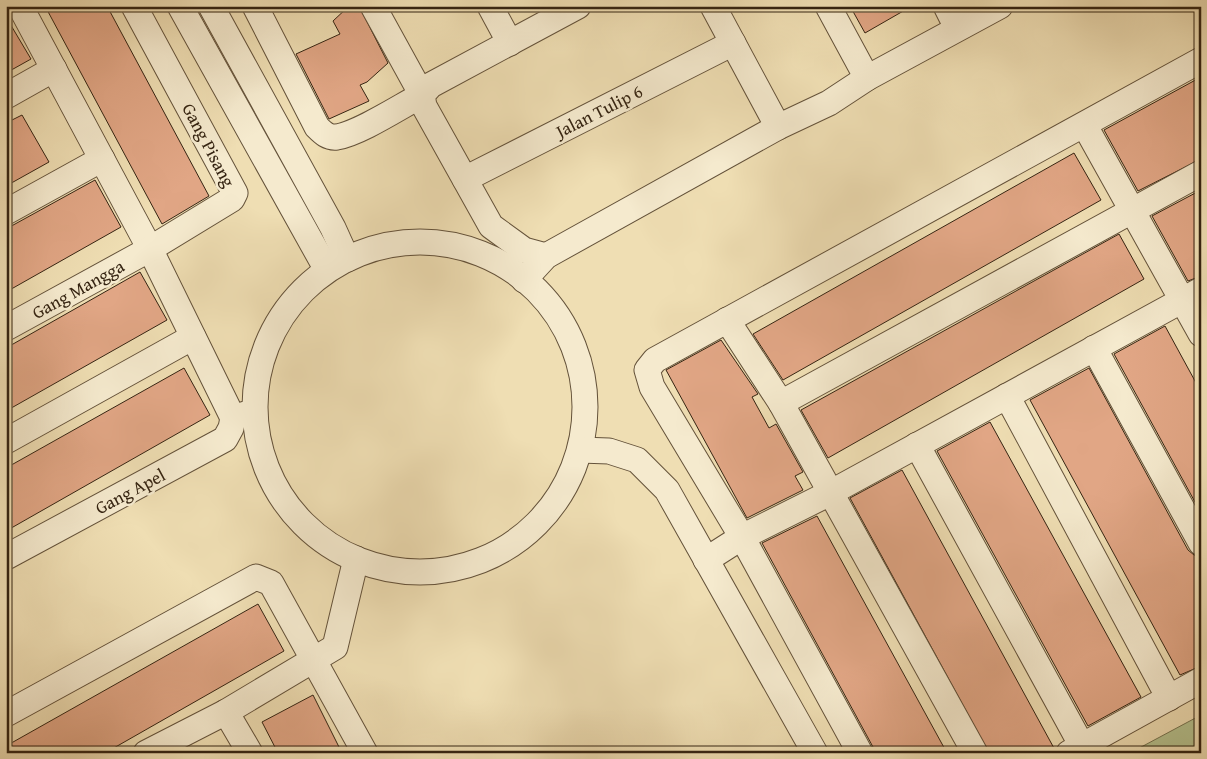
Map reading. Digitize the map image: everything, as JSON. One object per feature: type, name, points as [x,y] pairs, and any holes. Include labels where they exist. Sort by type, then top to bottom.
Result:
[{"type":"street","points":[[20,6],[150,249],[193,337],[257,435],[263,458],[283,500],[315,535],[356,559],[378,567],[401,572],[448,570],[493,556],[532,530],[548,513],[572,473],[580,450],[585,404],[583,380],[577,357],[556,315],[524,280],[505,266],[484,256],[439,243],[415,242],[392,244],[337,264],[292,302],[278,321],[260,364],[256,388],[244,415]]},
{"type":"street","name":"Gang Pisang","points":[[134,6],[235,193],[232,199],[150,249]]},
{"type":"street","points":[[180,6],[337,264]]},
{"type":"street","points":[[211,6],[332,228],[337,264]]},
{"type":"street","points":[[373,6],[422,95],[424,106],[491,226],[524,250],[546,256]]},
{"type":"street","points":[[490,6],[510,43]]},
{"type":"street","points":[[228,37],[259,13],[317,128],[326,136],[337,137],[355,130],[422,95],[431,85],[578,6]]},
{"type":"street","points":[[714,6],[778,126]]},
{"type":"street","points":[[828,6],[867,78]]},
{"type":"street","points":[[946,6],[957,28]]},
{"type":"street","points":[[524,280],[546,256],[778,126],[828,103],[867,78],[1000,6]]},
{"type":"street","name":"Jalan Tulip 6","points":[[465,178],[733,42]]},
{"type":"street","points":[[860,753],[742,537],[652,387],[647,370],[655,360],[1085,126],[1201,60]]},
{"type":"street","points":[[6,96],[54,69]]},
{"type":"street","points":[[1085,126],[1133,211],[1191,295],[1201,334]]},
{"type":"street","points":[[6,212],[102,159]]},
{"type":"street","points":[[781,403],[1201,173]]},
{"type":"street","name":"Gang Mangga","points":[[6,328],[150,249]]},
{"type":"street","points":[[706,560],[742,537],[830,493],[1191,295]]},
{"type":"street","points":[[727,320],[781,403],[974,753]]},
{"type":"street","points":[[6,441],[193,337]]},
{"type":"street","points":[[1094,348],[1201,543]]},
{"type":"street","points":[[1007,396],[1169,698]]},
{"type":"street","name":"Gang Apel","points":[[6,558],[225,439],[231,428],[244,415]]},
{"type":"street","points":[[917,445],[1075,749],[1201,680]]},
{"type":"street","points":[[580,450],[609,451],[637,460],[667,490],[815,753]]},
{"type":"street","points":[[146,753],[226,712],[335,647],[356,559]]},
{"type":"street","points":[[6,714],[256,578],[271,583],[365,753]]},
{"type":"street","points":[[226,712],[250,753]]},
{"type":"green space","points":[[1201,715],[1201,753],[1130,753]]},
{"type":"building","points":[[45,6],[107,6],[209,196],[162,224]]},
{"type":"building","points":[[349,6],[359,6],[388,63],[367,82],[360,85],[369,101],[329,119],[296,54],[340,34],[333,21]]},
{"type":"building","points":[[850,6],[912,6],[865,33]]},
{"type":"building","points":[[6,17],[31,59],[6,73]]},
{"type":"building","points":[[1201,77],[1201,159],[1138,191],[1104,130]]},
{"type":"building","points":[[22,115],[49,162],[6,186],[6,123]]},
{"type":"building","points":[[1074,153],[1101,200],[783,380],[753,334]]},
{"type":"building","points":[[95,180],[121,227],[6,292],[6,229]]},
{"type":"building","points":[[1201,190],[1201,276],[1188,281],[1152,216]]},
{"type":"building","points":[[1119,234],[1144,279],[828,458],[801,410]]},
{"type":"building","points":[[140,272],[167,320],[6,411],[6,348]]},
{"type":"building","points":[[1165,326],[1201,392],[1201,513],[1114,354]]},
{"type":"building","points":[[721,340],[758,394],[752,397],[769,428],[776,424],[803,472],[795,476],[803,490],[747,518],[666,370]]},
{"type":"building","points":[[184,368],[210,415],[6,531],[6,468]]},
{"type":"building","points":[[1089,368],[1188,550],[1194,555],[1201,557],[1201,666],[1180,675],[1030,400]]},
{"type":"building","points":[[990,422],[1141,697],[1088,726],[937,451]]},
{"type":"building","points":[[902,470],[1055,753],[989,753],[850,498]]},
{"type":"building","points":[[817,516],[947,753],[876,753],[762,543]]},
{"type":"building","points":[[258,604],[284,651],[105,753],[6,753],[6,746]]},
{"type":"building","points":[[313,695],[342,753],[278,753],[262,722]]}]
